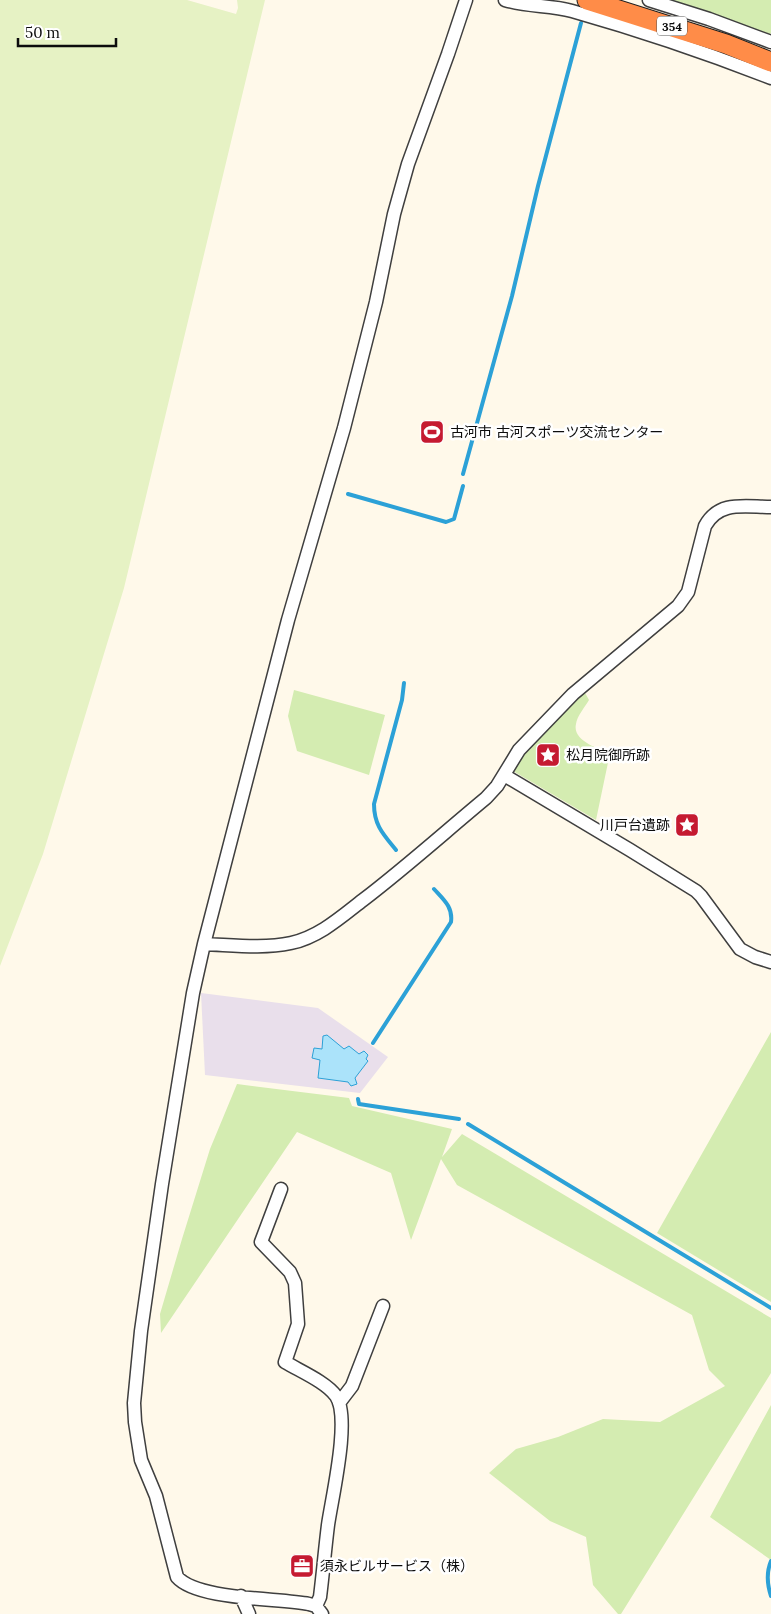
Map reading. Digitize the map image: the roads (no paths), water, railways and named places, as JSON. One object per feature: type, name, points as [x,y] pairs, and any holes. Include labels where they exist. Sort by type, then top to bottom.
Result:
[{"type":"highway","name":"354","points":[[587,0],[682,30],[764,59]]},
{"type":"street","points":[[281,1189],[261,1242],[290,1272],[295,1283],[298,1324],[285,1362],[323,1384],[335,1395],[339,1403],[341,1447],[332,1498],[319,1610],[302,1603],[220,1594],[191,1587],[181,1582],[177,1577],[156,1496],[141,1460],[135,1422],[136,1383],[141,1331],[162,1184],[192,993],[288,620],[344,428],[376,302],[394,214],[408,164],[466,0]]},
{"type":"street","points":[[504,0],[570,11],[718,58],[771,78]]},
{"type":"street","points":[[649,0],[771,42]]},
{"type":"street","points":[[204,944],[275,945],[293,943],[332,924],[396,875],[486,798],[504,775],[519,750],[573,694],[678,606],[688,592],[705,526],[710,516],[719,510],[730,507],[771,507]]},
{"type":"street","points":[[504,775],[696,891],[740,948],[754,957],[771,962]]},
{"type":"street","points":[[339,1403],[352,1386],[383,1306]]},
{"type":"street","points":[[241,1596],[249,1614]]},
{"type":"water","points":[[327,1035],[344,1049],[349,1046],[359,1054],[364,1051],[368,1055],[366,1059],[368,1061],[355,1078],[357,1084],[351,1086],[348,1082],[318,1078],[320,1060],[312,1058],[314,1048],[322,1049],[323,1036]]},
{"type":"waterway","points":[[463,474],[512,296],[538,186],[581,23]]},
{"type":"waterway","points":[[348,494],[446,522],[454,519],[463,486]]},
{"type":"waterway","points":[[396,850],[383,834],[378,824],[374,804],[402,700],[404,683]]},
{"type":"waterway","points":[[373,1043],[451,922],[449,908],[434,889]]},
{"type":"waterway","points":[[358,1099],[359,1104],[459,1119]]},
{"type":"waterway","points":[[468,1124],[771,1308]]},
{"type":"waterway","points":[[771,1561],[768,1570],[771,1596]]},
{"type":"place","name":"古河市 古河スポーツ交流センター","points":[[432,432]]},
{"type":"place","name":"松月院御所跡","points":[[548,755]]},
{"type":"place","name":"川戸台遺跡","points":[[687,825]]},
{"type":"place","name":"須永ビルサービス（株）","points":[[302,1566]]}]
